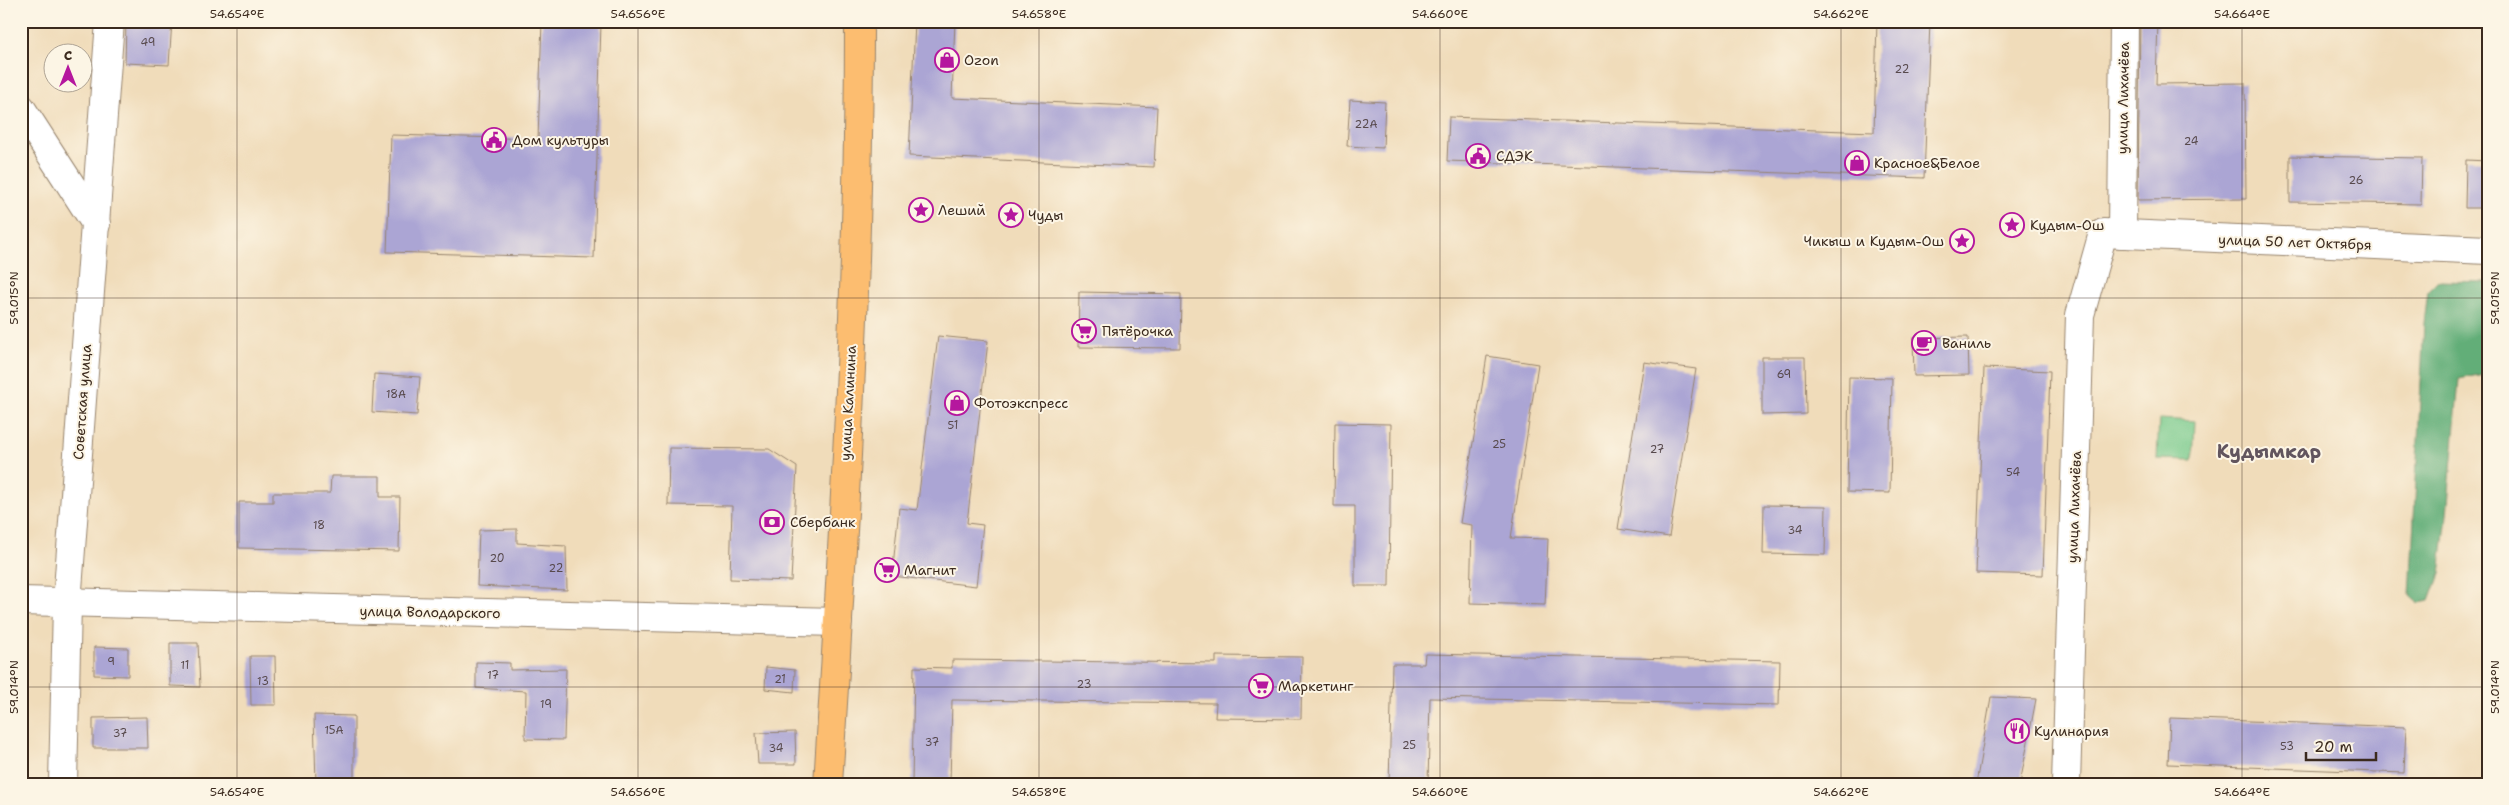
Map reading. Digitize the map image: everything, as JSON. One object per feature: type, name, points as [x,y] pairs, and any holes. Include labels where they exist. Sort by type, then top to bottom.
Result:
[{"type":"main road","name":"улица Калинина","points":[[828,784],[838,622],[859,164],[859,21]]},
{"type":"street","name":"Советская улица","points":[[63,784],[67,603],[110,21]]},
{"type":"street","name":"улица Лихачёва","points":[[2066,784],[2080,315],[2113,234],[2124,21]]},
{"type":"street","points":[[21,108],[96,224]]},
{"type":"street","name":"улица 50 лет Октября","points":[[2113,234],[2488,250]]},
{"type":"street","name":"улица Володарского","points":[[21,601],[838,622]]},
{"type":"green space","points":[[2438,281],[2488,282],[2488,373],[2459,379],[2440,574],[2430,601],[2418,603],[2410,596],[2424,323],[2428,291]]},
{"type":"green space","points":[[2159,419],[2195,421],[2193,460],[2157,459]]},
{"type":"building","points":[[126,21],[172,21],[169,65],[125,63]]},
{"type":"building","name":"Дом культуры","points":[[542,21],[601,23],[594,258],[387,252],[391,135],[538,139]]},
{"type":"building","points":[[915,21],[955,21],[952,98],[1157,107],[1154,167],[909,156]]},
{"type":"building","points":[[1877,21],[1930,21],[1924,178],[1447,161],[1449,117],[1874,132]]},
{"type":"building","points":[[2140,21],[2158,21],[2156,84],[2245,83],[2246,199],[2138,200]]},
{"type":"building","points":[[1350,100],[1385,102],[1383,148],[1347,146]]},
{"type":"building","points":[[2290,156],[2422,158],[2421,204],[2290,202]]},
{"type":"building","points":[[2466,160],[2488,161],[2488,208],[2465,208]]},
{"type":"building","points":[[1079,292],[1181,294],[1180,348],[1078,347]]},
{"type":"building","points":[[938,336],[988,341],[967,523],[983,525],[976,586],[892,576],[899,508],[917,510]]},
{"type":"building","points":[[1968,337],[1969,375],[1914,376],[1913,338]]},
{"type":"building","points":[[1487,356],[1538,364],[1511,538],[1548,539],[1545,605],[1470,603],[1472,525],[1460,523]]},
{"type":"building","points":[[1762,357],[1805,357],[1806,414],[1762,415]]},
{"type":"building","points":[[1644,362],[1696,369],[1669,537],[1618,529]]},
{"type":"building","points":[[1984,368],[2050,371],[2043,575],[1976,573]]},
{"type":"building","points":[[374,374],[420,377],[417,415],[372,412]]},
{"type":"building","points":[[1849,377],[1892,378],[1890,493],[1847,492]]},
{"type":"building","points":[[1335,423],[1391,424],[1389,586],[1355,586],[1355,506],[1334,506]]},
{"type":"building","name":"Сбербанк","points":[[669,448],[769,449],[797,467],[791,581],[730,579],[732,506],[668,505]]},
{"type":"building","points":[[331,476],[380,476],[380,497],[400,497],[399,551],[239,548],[239,502],[273,502],[273,493],[330,493]]},
{"type":"building","points":[[1764,505],[1826,506],[1825,555],[1763,554]]},
{"type":"building","points":[[517,529],[517,543],[566,546],[567,590],[477,586],[479,530]]},
{"type":"building","points":[[170,643],[198,643],[200,687],[170,686]]},
{"type":"building","points":[[94,647],[128,648],[128,676],[94,675]]},
{"type":"building","points":[[1425,654],[1780,661],[1779,705],[1430,698],[1428,784],[1389,784],[1392,664],[1424,664]]},
{"type":"building","points":[[250,656],[275,656],[276,705],[251,705]]},
{"type":"building","points":[[1216,656],[1302,657],[1301,719],[1215,718],[1216,703],[952,700],[950,784],[912,784],[914,667],[952,668],[952,660],[1216,663]]},
{"type":"building","points":[[476,662],[510,663],[510,670],[566,669],[564,740],[525,739],[526,691],[476,688]]},
{"type":"building","points":[[766,667],[795,670],[794,692],[765,689]]},
{"type":"building","points":[[1991,697],[2036,699],[2020,784],[1976,784]]},
{"type":"building","points":[[314,715],[354,716],[354,784],[316,784]]},
{"type":"building","points":[[147,717],[148,748],[93,748],[93,718]]},
{"type":"building","points":[[2170,718],[2406,727],[2404,773],[2168,764]]},
{"type":"building","points":[[795,732],[796,764],[758,764],[756,733]]},
{"type":"place","name":"Ozon","points":[[947,60]]},
{"type":"place","name":"Дом культуры","points":[[494,140]]},
{"type":"place","name":"СДЭК","points":[[1478,156]]},
{"type":"place","name":"Красное&Белое","points":[[1857,163]]},
{"type":"place","name":"Леший","points":[[921,210]]},
{"type":"place","name":"Чуды","points":[[1011,215]]},
{"type":"place","name":"Кудым-Ош","points":[[2012,225]]},
{"type":"place","name":"Чикыш и Кудым-Ош","points":[[1962,241]]},
{"type":"place","name":"Пятёрочка","points":[[1084,331]]},
{"type":"place","name":"Ваниль","points":[[1924,343]]},
{"type":"place","name":"Фотоэкспресс","points":[[957,403]]},
{"type":"place","name":"Сбербанк","points":[[772,522]]},
{"type":"place","name":"Магнит","points":[[887,570]]},
{"type":"place","name":"Маркетинг","points":[[1261,686]]},
{"type":"place","name":"Кулинария","points":[[2017,731]]},
{"type":"district","name":"Кудымкар","points":[[2269,451]]}]
